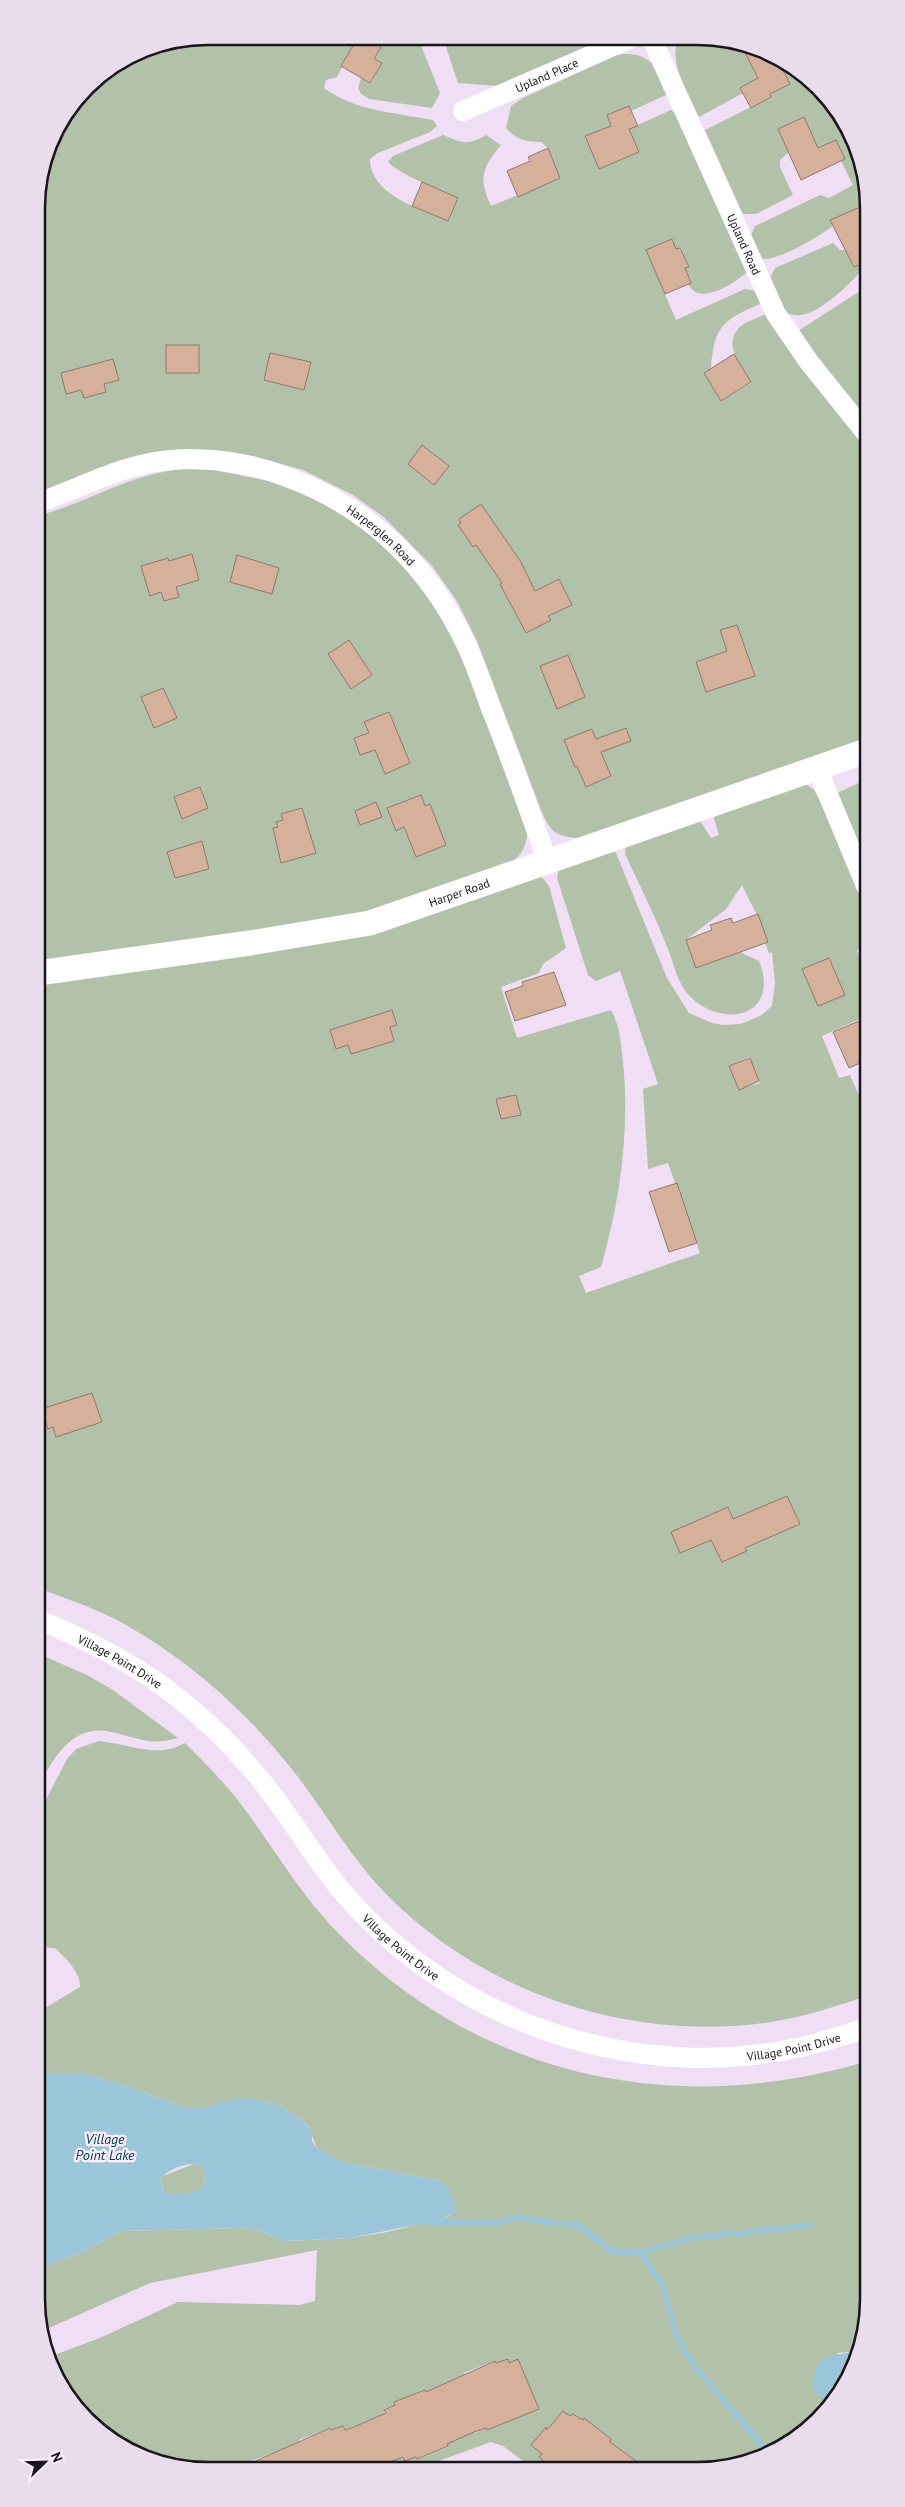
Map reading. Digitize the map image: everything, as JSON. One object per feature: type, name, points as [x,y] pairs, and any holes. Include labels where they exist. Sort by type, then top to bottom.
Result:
[{"type":"main road","name":"Harper Road","points":[[45,973],[370,923],[547,860],[860,753]]},
{"type":"street","name":"Upland Place","points":[[463,111],[615,45]]},
{"type":"street","name":"Upland Road","points":[[655,45],[776,314],[809,362],[860,426]]},
{"type":"street","name":"Harperglen Road","points":[[45,500],[114,472],[144,464],[170,460],[204,460],[240,464],[276,472],[309,485],[341,502],[371,522],[399,546],[446,605],[462,637],[514,767],[547,860]]},
{"type":"street","points":[[817,768],[860,872]]},
{"type":"street","name":"Village Point Drive","points":[[45,1622],[83,1638],[140,1669],[203,1717],[270,1792],[312,1853],[358,1909],[418,1962],[453,1987],[489,2006],[552,2033],[592,2045],[656,2055],[705,2057],[752,2054],[799,2047],[860,2030]]},
{"type":"green space","points":[[354,45],[337,77],[326,80],[324,88],[336,96],[362,106],[433,120],[437,126],[430,132],[378,153],[370,159],[372,172],[378,182],[388,191],[411,206],[448,221],[458,198],[412,178],[395,168],[388,162],[393,156],[443,135],[455,140],[469,142],[486,135],[501,145],[486,167],[483,180],[491,206],[560,178],[548,148],[541,142],[530,142],[518,138],[506,128],[511,106],[523,98],[617,55],[627,54],[643,57],[659,73],[667,90],[666,95],[631,111],[629,106],[607,115],[611,126],[585,137],[599,169],[639,152],[629,129],[671,110],[679,116],[747,272],[717,291],[700,293],[693,291],[687,282],[685,268],[688,266],[681,248],[676,249],[672,239],[665,294],[676,320],[745,289],[755,291],[760,304],[737,315],[723,326],[715,343],[711,368],[704,373],[721,401],[751,383],[733,350],[734,336],[743,324],[766,314],[821,393],[860,439],[860,740],[582,839],[560,835],[548,825],[541,810],[477,641],[457,601],[432,566],[385,518],[353,495],[303,470],[253,456],[185,450],[152,453],[45,492],[46,187],[57,146],[72,117],[101,85],[117,72],[146,57],[187,46]]},
{"type":"green space","points":[[378,45],[421,45],[440,93],[432,108],[369,99],[361,94],[358,88],[361,78],[371,83],[382,63],[374,59],[381,47]]},
{"type":"green space","points":[[445,45],[596,45],[498,86],[458,83]]},
{"type":"green space","points":[[677,45],[718,46],[745,53],[758,78],[741,88],[743,93],[699,117],[677,67]]},
{"type":"green space","points":[[782,69],[812,93],[838,127],[851,156],[857,176],[860,207],[831,220],[833,226],[799,247],[779,256],[762,259],[751,235],[755,226],[820,195],[829,198],[853,185],[841,161],[845,159],[778,129],[789,152],[780,160],[780,167],[793,195],[756,214],[743,214],[705,130],[771,97],[770,94],[790,84]]},
{"type":"green space","points":[[833,243],[840,250],[846,250],[854,267],[860,264],[860,272],[825,304],[809,313],[793,315],[785,313],[770,278],[775,268]]},
{"type":"green space","points":[[860,291],[860,412],[795,333]]},
{"type":"green space","points":[[182,469],[214,470],[284,484],[348,515],[397,556],[449,622],[528,827],[527,839],[518,857],[509,865],[416,897],[339,919],[45,965],[45,513],[126,483],[163,472]]},
{"type":"green space","points":[[860,782],[860,948],[857,950],[860,958],[860,1019],[822,1036],[839,1078],[850,1075],[860,1098],[860,1998],[820,2011],[771,2022],[718,2027],[665,2025],[613,2017],[562,2003],[513,1983],[467,1958],[423,1928],[384,1892],[371,1877],[347,1847],[303,1783],[272,1746],[210,1684],[187,1665],[138,1632],[113,1618],[45,1590],[45,981],[540,875],[549,886],[566,948],[543,964],[539,973],[501,987],[517,1038],[611,1010],[618,1028],[622,1048],[625,1114],[622,1166],[608,1242],[601,1267],[579,1276],[586,1293],[700,1253],[668,1163],[648,1169],[643,1089],[658,1084],[620,971],[596,981],[588,975],[557,878],[559,868],[611,850],[616,853],[667,978],[689,1013],[712,1023],[723,1025],[741,1024],[762,1015],[772,1006],[775,983],[772,952],[769,953],[765,943],[768,941],[742,885],[726,909],[686,940],[696,968],[740,952],[759,961],[764,981],[762,996],[754,1006],[743,1013],[715,1012],[700,1005],[683,988],[625,854],[626,846],[699,819],[711,838],[719,835],[713,815],[804,783],[814,790],[820,801]],"holes":[[[749,1057],[760,1083],[739,1089],[729,1066]],[[516,1095],[521,1115],[501,1119],[497,1099]]]},
{"type":"green space","points":[[45,1657],[87,1675],[113,1690],[178,1738],[149,1741],[106,1731],[94,1731],[73,1739],[64,1747],[45,1775]]},
{"type":"green space","points":[[99,1741],[153,1750],[174,1748],[185,1743],[216,1774],[236,1799],[304,1893],[326,1920],[382,1973],[442,2016],[507,2049],[576,2071],[647,2084],[720,2086],[794,2079],[860,2063],[860,2310],[857,2331],[851,2352],[838,2353],[824,2401],[820,2406],[788,2435],[769,2445],[729,2459],[697,2462],[636,2462],[610,2442],[611,2439],[585,2419],[583,2420],[573,2414],[570,2416],[563,2411],[538,2442],[535,2440],[531,2445],[542,2454],[539,2457],[545,2462],[524,2462],[503,2446],[491,2442],[436,2462],[390,2462],[369,2462],[354,2426],[345,2430],[343,2426],[331,2430],[330,2428],[299,2440],[300,2443],[248,2462],[187,2461],[156,2453],[136,2445],[109,2428],[79,2398],[67,2380],[55,2355],[102,2337],[178,2302],[300,2305],[315,2301],[317,2250],[150,2283],[48,2329],[45,2266],[81,2253],[120,2231],[240,2228],[255,2229],[285,2241],[351,2238],[387,2232],[450,2216],[450,2192],[441,2181],[342,2162],[317,2148],[309,2128],[301,2119],[279,2105],[263,2101],[214,2105],[200,2109],[180,2106],[124,2085],[83,2073],[45,2073],[45,2008],[80,1987],[78,1976],[68,1961],[55,1948],[45,1947],[45,1801],[67,1759],[76,1749]],"holes":[[[507,2359],[509,2363],[518,2359],[536,2402],[518,2417],[488,2430],[486,2428],[475,2433],[473,2428],[447,2444],[448,2447],[418,2459],[416,2457],[405,2461],[403,2457],[390,2462],[387,2456],[384,2409],[395,2405],[394,2402],[424,2390],[426,2392],[465,2376],[464,2373],[494,2361],[496,2363]]]},
{"type":"green space","points":[[194,2164],[201,2166],[205,2172],[204,2188],[190,2193],[164,2193],[160,2179],[163,2176]]},
{"type":"water","name":"Village Point Lake","points":[[45,2073],[83,2073],[124,2085],[180,2106],[200,2109],[232,2099],[248,2098],[279,2105],[301,2119],[312,2132],[312,2141],[317,2148],[342,2162],[441,2181],[450,2192],[454,2204],[455,2213],[439,2220],[351,2238],[285,2241],[255,2229],[240,2228],[120,2231],[81,2253],[45,2266]],"holes":[[[194,2164],[201,2166],[205,2172],[204,2188],[186,2194],[164,2193],[160,2180],[175,2168]]]},
{"type":"water","points":[[851,2352],[833,2390],[824,2401],[814,2390],[815,2369],[824,2359]]},
{"type":"building","points":[[353,45],[378,45],[381,47],[374,59],[382,63],[370,83],[341,66]]},
{"type":"building","points":[[745,53],[759,57],[779,67],[782,69],[790,84],[770,94],[771,97],[751,108],[740,88],[758,78]]},
{"type":"building","points":[[629,106],[638,126],[629,129],[639,152],[599,169],[585,136],[611,126],[607,115]]},
{"type":"building","points":[[804,117],[818,148],[836,140],[845,159],[801,180],[778,129]]},
{"type":"building","points":[[548,148],[560,178],[518,197],[507,171],[530,161],[528,157]]},
{"type":"building","points":[[422,182],[458,198],[448,221],[412,206]]},
{"type":"building","points":[[860,207],[860,264],[854,267],[830,220]]},
{"type":"building","points":[[672,239],[676,249],[680,248],[689,267],[685,268],[691,283],[665,294],[646,250]]},
{"type":"building","points":[[166,345],[199,345],[199,373],[166,373]]},
{"type":"building","points":[[270,353],[311,362],[304,390],[264,380]]},
{"type":"building","points":[[734,354],[751,382],[721,401],[704,373]]},
{"type":"building","points":[[113,359],[119,380],[104,384],[106,392],[84,398],[81,390],[66,394],[61,373]]},
{"type":"building","points":[[422,445],[449,466],[434,485],[408,464]]},
{"type":"building","points":[[481,504],[521,562],[535,591],[559,579],[572,605],[548,616],[551,620],[526,633],[500,584],[502,583],[476,545],[473,547],[458,525],[461,523],[459,519]]},
{"type":"building","points":[[192,554],[199,580],[176,587],[179,597],[164,601],[161,592],[150,596],[141,566],[168,558],[169,561]]},
{"type":"building","points":[[237,555],[279,568],[272,594],[230,582]]},
{"type":"building","points":[[737,625],[755,676],[706,692],[696,662],[727,651],[720,630]]},
{"type":"building","points":[[349,640],[372,675],[351,689],[328,654]]},
{"type":"building","points":[[568,655],[585,697],[557,709],[540,666]]},
{"type":"building","points":[[163,688],[177,718],[154,728],[141,697]]},
{"type":"building","points":[[389,712],[410,763],[385,774],[375,750],[360,755],[354,738],[369,733],[364,722]]},
{"type":"building","points":[[626,728],[631,741],[601,752],[611,776],[586,787],[564,740],[592,729],[596,739]]},
{"type":"building","points":[[200,787],[208,808],[182,819],[174,797]]},
{"type":"building","points":[[421,795],[425,806],[430,804],[446,845],[416,857],[404,827],[396,831],[387,808]]},
{"type":"building","points":[[376,802],[382,817],[360,825],[355,811]]},
{"type":"building","points":[[302,808],[316,853],[281,863],[273,828],[278,827],[276,822],[283,820],[281,814]]},
{"type":"building","points":[[202,841],[209,869],[175,878],[167,852]]},
{"type":"building","points":[[758,914],[768,942],[696,968],[686,940],[712,930],[710,925],[731,918],[733,923]]},
{"type":"building","points":[[829,958],[845,995],[818,1006],[802,969]]},
{"type":"building","points":[[554,972],[566,1005],[515,1021],[505,992],[523,986],[522,982]]},
{"type":"building","points":[[392,1010],[397,1025],[390,1027],[394,1041],[351,1054],[348,1045],[336,1049],[330,1030]]},
{"type":"building","points":[[859,1021],[860,1063],[849,1068],[833,1032]]},
{"type":"building","points":[[750,1058],[759,1081],[739,1090],[729,1066]]},
{"type":"building","points":[[516,1095],[521,1115],[501,1119],[496,1099]]},
{"type":"building","points":[[677,1183],[697,1243],[669,1252],[649,1192]]},
{"type":"building","points":[[92,1393],[102,1422],[56,1437],[53,1427],[48,1429],[45,1420],[45,1408]]},
{"type":"building","points":[[787,1496],[800,1524],[745,1548],[747,1551],[722,1562],[711,1540],[680,1553],[671,1532],[728,1507],[733,1519]]},
{"type":"building","points":[[508,2359],[509,2363],[518,2359],[539,2409],[487,2430],[486,2428],[474,2432],[447,2444],[448,2446],[417,2459],[416,2457],[405,2461],[403,2457],[390,2462],[253,2462],[330,2428],[331,2430],[343,2426],[345,2430],[354,2427],[386,2413],[384,2410],[395,2405],[394,2402],[425,2390],[426,2392],[495,2361],[496,2363]]},
{"type":"building","points":[[563,2411],[570,2416],[573,2414],[583,2420],[584,2418],[611,2439],[610,2442],[637,2462],[545,2462],[539,2457],[542,2454],[531,2445],[546,2427],[547,2430]]},
{"type":"waterway","points":[[422,2222],[494,2223],[520,2217],[551,2223],[576,2224],[613,2252],[641,2253],[689,2238],[812,2225]]},
{"type":"waterway","points":[[641,2253],[663,2287],[676,2334],[693,2365],[764,2447]]}]
